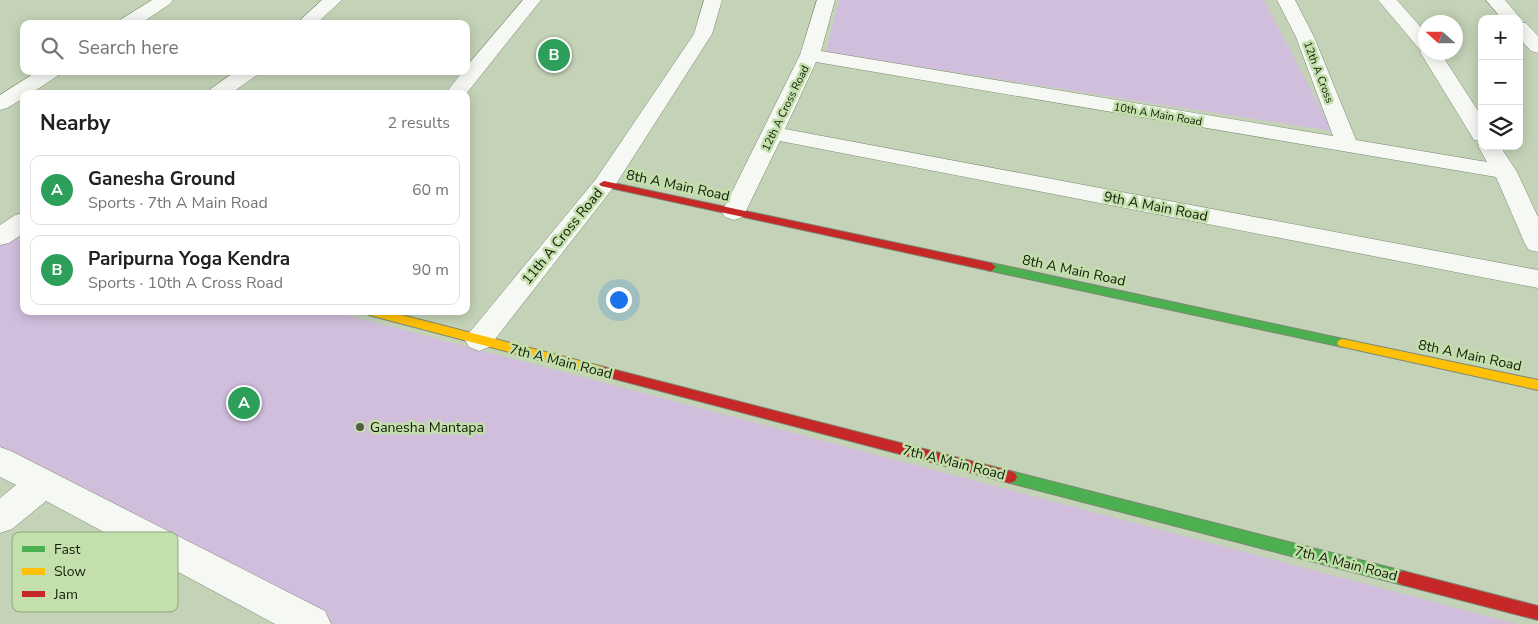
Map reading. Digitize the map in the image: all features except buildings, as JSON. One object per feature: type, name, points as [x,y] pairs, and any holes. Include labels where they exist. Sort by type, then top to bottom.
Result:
[{"type":"street","points":[[133,20],[164,0]]},
{"type":"street","points":[[310,20],[333,0]]},
{"type":"street","points":[[458,90],[532,0]]},
{"type":"street","name":"11th A Cross Road","points":[[479,340],[604,184],[703,34],[713,0]]},
{"type":"street","name":"12th A Cross Road","points":[[734,212],[810,55],[826,0]]},
{"type":"street","name":"12th A Cross","points":[[1286,0],[1305,37],[1347,146]]},
{"type":"street","points":[[1387,0],[1418,37]]},
{"type":"street","points":[[1495,0],[1508,15]]},
{"type":"street","points":[[1523,30],[1538,47]]},
{"type":"street","name":"10th A Main Road","points":[[810,55],[1505,172]]},
{"type":"street","points":[[1435,60],[1478,129]]},
{"type":"street","points":[[22,90],[46,75]]},
{"type":"street","points":[[222,90],[244,75]]},
{"type":"street","points":[[0,104],[20,91]]},
{"type":"street","name":"9th A Main Road","points":[[773,132],[1538,279]]},
{"type":"street","points":[[1491,150],[1505,172],[1538,244]]},
{"type":"street","name":"8th A Main Road","points":[[604,184],[1538,385]]},
{"type":"street","points":[[0,237],[20,224]]},
{"type":"street","name":"7th A Main Road","points":[[384,315],[1538,613]]},
{"type":"street","points":[[0,461],[135,532]]},
{"type":"street","points":[[0,518],[43,484]]},
{"type":"street","points":[[178,554],[312,624]]},
{"type":"shaded area","points":[[839,0],[1264,0],[1332,131],[826,52]]},
{"type":"shaded area","points":[[20,233],[20,315],[347,315],[1517,624],[334,624],[178,543],[178,532],[157,532],[0,448],[0,242]]},
{"type":"traffic: fast","points":[[991,267],[1343,343]]},
{"type":"traffic: fast","points":[[1010,477],[1403,578]]},
{"type":"traffic: slow","points":[[384,315],[600,371]]},
{"type":"traffic: slow","points":[[1343,343],[1538,385]]},
{"type":"traffic: jam","points":[[604,184],[991,267]]},
{"type":"traffic: jam","points":[[600,371],[1010,477]]},
{"type":"traffic: jam","points":[[1403,578],[1538,613]]},
{"type":"place","name":"Paripurna Yoga Kendra","points":[[554,55]]},
{"type":"place","name":"Ganesha Ground","points":[[244,403]]},
{"type":"place","name":"Ganesha Mantapa","points":[[360,427]]}]
